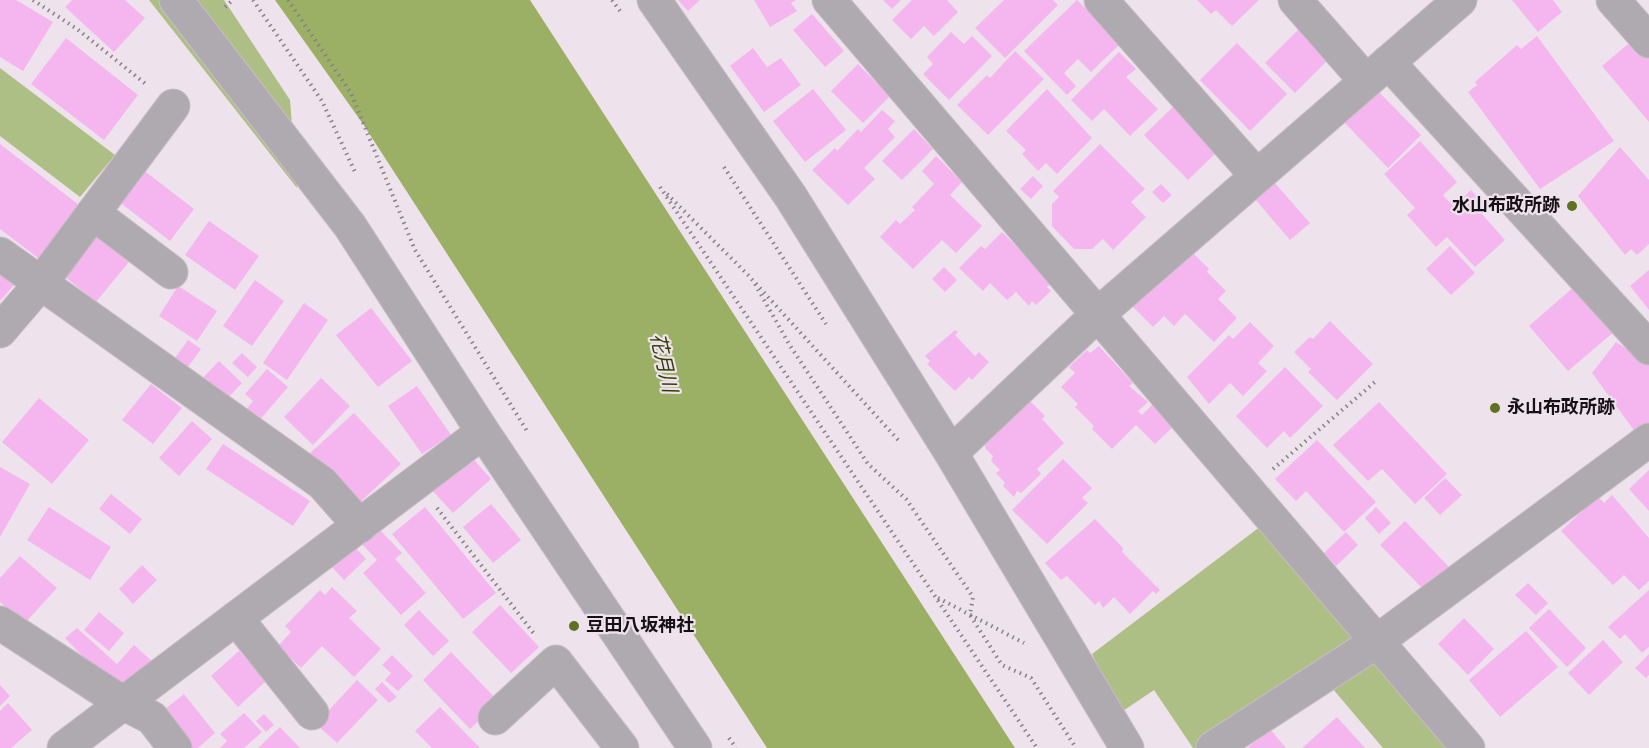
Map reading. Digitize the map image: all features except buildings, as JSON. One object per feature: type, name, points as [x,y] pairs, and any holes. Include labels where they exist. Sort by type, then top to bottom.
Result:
[{"type":"street","points":[[176,0],[350,226],[483,432],[695,748]]},
{"type":"street","points":[[654,0],[791,197],[951,453],[1127,748]]},
{"type":"street","points":[[829,0],[1096,316],[1468,748]]},
{"type":"street","points":[[1101,0],[1257,176]]},
{"type":"street","points":[[1294,0],[1377,72],[1649,348]]},
{"type":"street","points":[[951,453],[1096,316],[1460,0]]},
{"type":"street","points":[[1613,0],[1649,41]]},
{"type":"street","points":[[0,330],[41,283],[173,106]]},
{"type":"street","points":[[93,213],[171,272]]},
{"type":"street","points":[[0,254],[322,483],[360,526]]},
{"type":"street","points":[[64,748],[483,432]]},
{"type":"street","points":[[1213,748],[1376,642],[1649,440]]},
{"type":"street","points":[[236,618],[312,713]]},
{"type":"street","points":[[0,623],[123,703],[152,718],[175,748]]},
{"type":"street","points":[[495,718],[556,662],[622,748]]},
{"type":"path","points":[[33,0],[77,29],[173,106]]},
{"type":"path","points":[[253,0],[322,101],[357,176]]},
{"type":"path","points":[[288,0],[351,93],[415,250],[532,438]]},
{"type":"path","points":[[908,450],[755,284],[660,187],[1037,748]]},
{"type":"path","points":[[755,284],[789,344],[868,464],[906,499],[974,597],[970,615],[1002,665],[1031,678],[1076,748]]},
{"type":"path","points":[[1247,491],[1375,382]]},
{"type":"path","points":[[417,482],[556,662]]},
{"type":"path","points":[[937,598],[1032,648]]},
{"type":"path","points":[[723,728],[736,748]]},
{"type":"shaded area","points":[[149,0],[224,0],[290,100],[297,188]]},
{"type":"shaded area","points":[[0,68],[115,155],[80,197],[0,136]]},
{"type":"shaded area","points":[[1265,523],[1367,639],[1201,748],[1193,748],[1154,690],[1120,713],[1092,654]]},
{"type":"shaded area","points":[[1381,659],[1456,748],[1383,748],[1332,688]]},
{"type":"water","name":"花月川","points":[[275,0],[530,0],[1015,748],[767,748],[363,124]]},
{"type":"place","name":"水山布政所跡","points":[[1572,206]]},
{"type":"place","name":"永山布政所跡","points":[[1495,408]]},
{"type":"place","name":"豆田八坂神社","points":[[574,626]]}]
